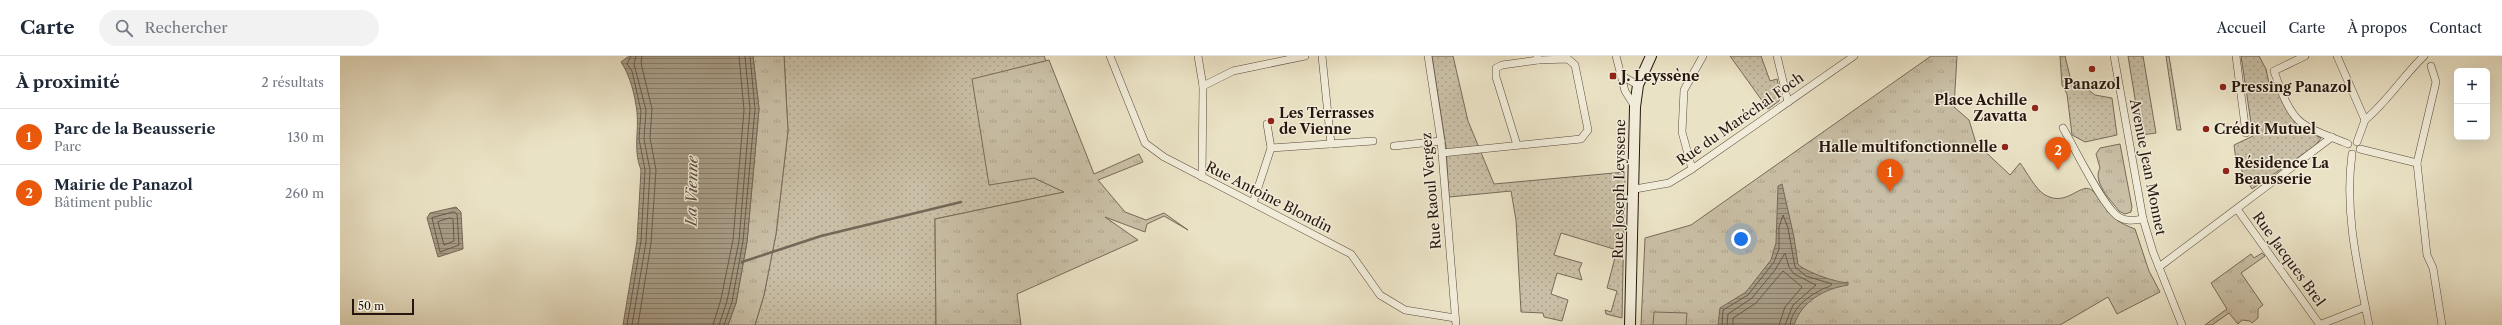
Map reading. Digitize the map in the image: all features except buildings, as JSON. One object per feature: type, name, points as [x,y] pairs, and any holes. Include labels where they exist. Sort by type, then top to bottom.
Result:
[{"type":"street","points":[[1198,56],[1203,86],[1202,177]]},
{"type":"street","points":[[1203,86],[1233,71],[1304,56]]},
{"type":"street","points":[[1322,56],[1331,144]]},
{"type":"street","name":"Rue Raoul Vergez","points":[[1428,56],[1441,141],[1456,321]]},
{"type":"street","points":[[1616,56],[1625,91],[1635,107]]},
{"type":"street","name":"Rue Joseph Leyssene","points":[[1630,325],[1635,188],[1635,107],[1638,85],[1651,56]]},
{"type":"street","points":[[1692,169],[1682,132],[1684,90],[1703,56]]},
{"type":"street","points":[[1777,56],[1788,102]]},
{"type":"street","name":"Rue du Maréchal Foch","points":[[1635,188],[1669,183],[1692,169],[1854,56]]},
{"type":"street","name":"Avenue Jean Monnet","points":[[2114,56],[2143,219],[2159,267],[2182,325]]},
{"type":"street","points":[[2236,56],[2246,133]]},
{"type":"street","points":[[2305,56],[2274,71],[2296,118],[2303,124],[2348,144],[2351,142],[2358,146],[2417,163]]},
{"type":"street","points":[[2337,56],[2365,120],[2357,153],[2352,154]]},
{"type":"street","points":[[2365,120],[2376,112],[2410,69],[2424,56]]},
{"type":"street","name":"Rue Antoine Blondin","points":[[1111,57],[1145,143],[1164,157],[1351,254],[1380,295],[1405,310],[1456,321]]},
{"type":"street","points":[[1442,153],[1581,139],[1588,130],[1575,65],[1568,59],[1537,58],[1502,64],[1496,68],[1496,77],[1517,145]]},
{"type":"street","points":[[2431,66],[2436,82],[2417,163],[2427,255],[2433,268],[2442,325]]},
{"type":"street","points":[[1622,76],[1638,85]]},
{"type":"street","points":[[1253,203],[1271,148],[1267,124]]},
{"type":"street","points":[[2063,128],[2089,176],[2113,212],[2119,217],[2128,220],[2143,219]]},
{"type":"street","points":[[2159,267],[2332,137]]},
{"type":"street","points":[[1271,148],[1373,140]]},
{"type":"street","points":[[1394,146],[1441,141]]},
{"type":"street","points":[[2348,144],[2347,150],[2352,154]]},
{"type":"street","points":[[2352,154],[2349,174],[2352,223],[2369,325]]},
{"type":"street","name":"Rue Jacques Brel","points":[[2237,209],[2319,325]]},
{"type":"street","points":[[2319,325],[2365,307]]},
{"type":"green space","points":[[753,56],[784,56],[788,131],[776,234],[764,295],[755,325],[728,325],[736,303],[747,242],[759,109]]},
{"type":"green space","points":[[784,56],[1044,56],[1046,61],[1034,178],[1065,192],[935,219],[936,325],[755,325],[764,295],[776,234],[788,131]]},
{"type":"green space","points":[[1432,56],[1453,56],[1468,121],[1494,184],[1625,172],[1622,318],[1606,314],[1605,310],[1611,312],[1617,291],[1607,288],[1617,250],[1561,233],[1554,255],[1582,263],[1579,270],[1582,280],[1557,273],[1551,294],[1568,300],[1562,321],[1544,317],[1543,313],[1521,312],[1516,220],[1511,191],[1449,197],[1446,147]]},
{"type":"green space","points":[[1730,56],[1761,56],[1770,81],[1777,79],[1780,93],[1779,101],[1768,109]]},
{"type":"green space","points":[[1931,56],[1957,56],[1954,107],[1969,120],[1976,143],[2010,175],[2020,163],[2035,185],[2045,195],[2053,198],[2061,198],[2067,197],[2084,189],[2093,191],[2113,216],[2124,225],[2135,229],[2149,271],[2160,292],[2117,314],[2108,297],[2060,325],[1641,325],[1645,238],[1691,225]]},
{"type":"green space","points":[[2060,56],[2065,56],[2073,89],[2086,88],[2095,95],[2112,98],[2117,135],[2085,142],[2072,135],[2067,94],[2062,85]]},
{"type":"green space","points":[[2128,56],[2143,56],[2156,133],[2141,135]]},
{"type":"green space","points":[[2166,56],[2169,56],[2181,130],[2177,130]]},
{"type":"green space","points":[[2241,56],[2259,56],[2266,69],[2270,88],[2278,91],[2290,114],[2299,124],[2321,138],[2315,146],[2252,189],[2236,160],[2234,145],[2253,136]]},
{"type":"green space","points":[[1049,60],[1094,174],[1139,154],[1143,162],[1098,180],[1125,212],[1146,220],[1164,213],[1188,230],[1164,216],[1147,224],[1145,232],[1105,217],[1138,240],[1017,294],[1021,325],[936,325],[935,219],[1064,192],[1034,178],[989,185],[972,79]]},
{"type":"green space","points":[[2120,144],[2132,207],[2131,212],[2125,214],[2119,211],[2100,185],[2098,173],[2100,168],[2096,154],[2100,148]]},
{"type":"green space","points":[[2262,253],[2265,256],[2241,273],[2263,305],[2258,309],[2258,318],[2252,323],[2250,321],[2242,320],[2238,324],[2229,313],[2212,325],[2205,325],[2227,309],[2211,283],[2251,254],[2254,258]]},
{"type":"green space","points":[[1654,312],[1687,313],[1686,325],[1653,325]]},
{"type":"water","name":"La Vienne","points":[[629,56],[753,56],[759,109],[747,242],[736,303],[728,325],[623,325],[637,241],[641,170],[637,155],[637,112],[635,99],[632,86],[621,62]]},
{"type":"water","points":[[1782,184],[1794,237],[1798,264],[1801,267],[1823,277],[1848,282],[1848,285],[1822,293],[1808,303],[1802,309],[1794,325],[1718,325],[1720,308],[1746,292],[1771,260],[1776,243],[1778,186]]},
{"type":"water","points":[[456,207],[461,212],[463,249],[438,257],[427,218],[430,213]]},
{"type":"waterway","points":[[742,262],[821,236],[961,202]]},
{"type":"place","name":"Panazol","points":[[2092,69]]},
{"type":"place","name":"J. Leyssène","points":[[1613,76]]},
{"type":"place","name":"Pressing Panazol","points":[[2223,87]]},
{"type":"place","name":"Place Achille Zavatta","points":[[2035,108]]},
{"type":"place","name":"Les Terrasses de Vienne","points":[[1271,121]]},
{"type":"place","name":"Crédit Mutuel","points":[[2206,129]]},
{"type":"place","name":"Halle multifonctionnelle","points":[[2005,147]]},
{"type":"place","name":"Mairie de Panazol","points":[[2058,170]]},
{"type":"place","name":"Résidence La Beausserie","points":[[2226,171]]},
{"type":"place","name":"Parc de la Beausserie","points":[[1890,192]]}]
